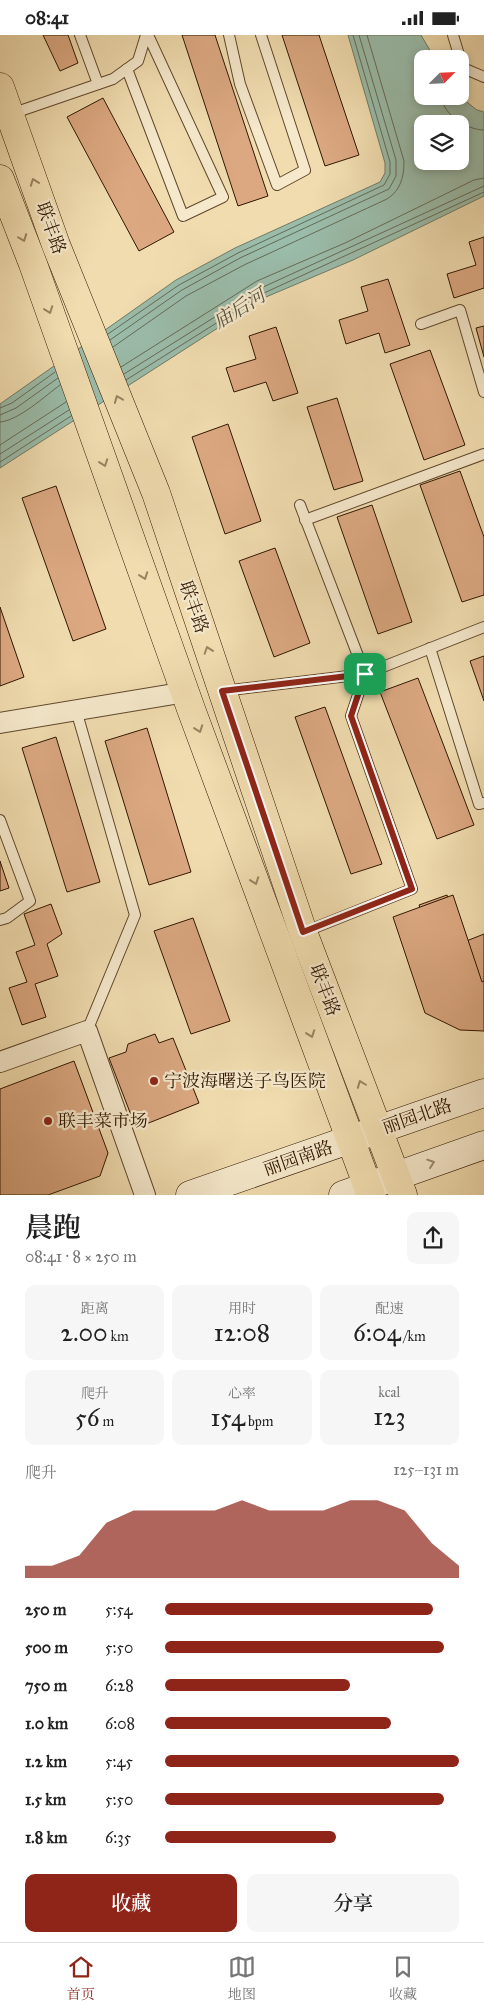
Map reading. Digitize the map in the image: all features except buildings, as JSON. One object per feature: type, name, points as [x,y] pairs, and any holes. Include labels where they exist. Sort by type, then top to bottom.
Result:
[{"type":"main road","name":"联丰路","points":[[0,87],[56,245],[156,493],[303,932],[399,1185]]},
{"type":"main road","name":"联丰路","points":[[0,179],[33,264],[350,1141],[370,1190]]},
{"type":"main road","name":"丽园北路","points":[[350,1141],[484,1093]]},
{"type":"main road","name":"丽园南路","points":[[190,1195],[350,1141]]},
{"type":"main road","points":[[343,1195],[399,1185],[484,1145]]},
{"type":"street","points":[[0,723],[186,691]]},
{"type":"street","points":[[0,1062],[87,1031],[145,1195]]},
{"type":"lane","points":[[80,35],[98,84]]},
{"type":"lane","points":[[127,69],[183,216],[223,197],[147,35]]},
{"type":"lane","points":[[10,115],[113,79],[138,61],[147,35]]},
{"type":"lane","points":[[229,35],[240,84],[277,185],[305,170],[261,35]]},
{"type":"lane","points":[[453,35],[463,69],[484,77]]},
{"type":"lane","points":[[421,324],[460,311],[484,392]]},
{"type":"lane","points":[[305,520],[484,454]]},
{"type":"lane","points":[[300,505],[365,674],[351,716],[412,889],[303,932]]},
{"type":"lane","points":[[222,691],[365,674],[484,627]]},
{"type":"lane","points":[[430,648],[479,805],[484,803]]},
{"type":"lane","points":[[76,710],[135,915],[87,1031]]},
{"type":"lane","points":[[0,821],[30,901],[6,918],[0,920]]},
{"type":"water","name":"庙后河","points":[[348,35],[421,35],[430,50],[414,50],[414,105],[469,104],[477,110],[484,112],[484,196],[353,260],[266,297],[0,468],[0,404],[176,280],[235,248],[380,182],[385,173],[385,163]]},
{"type":"place","name":"宁波海曙送子鸟医院","points":[[154,1081]]},
{"type":"place","name":"联丰菜市场","points":[[48,1121]]},
{"type":"route","points":[[365,674],[351,716],[412,889],[303,932],[222,691],[365,674]]}]
